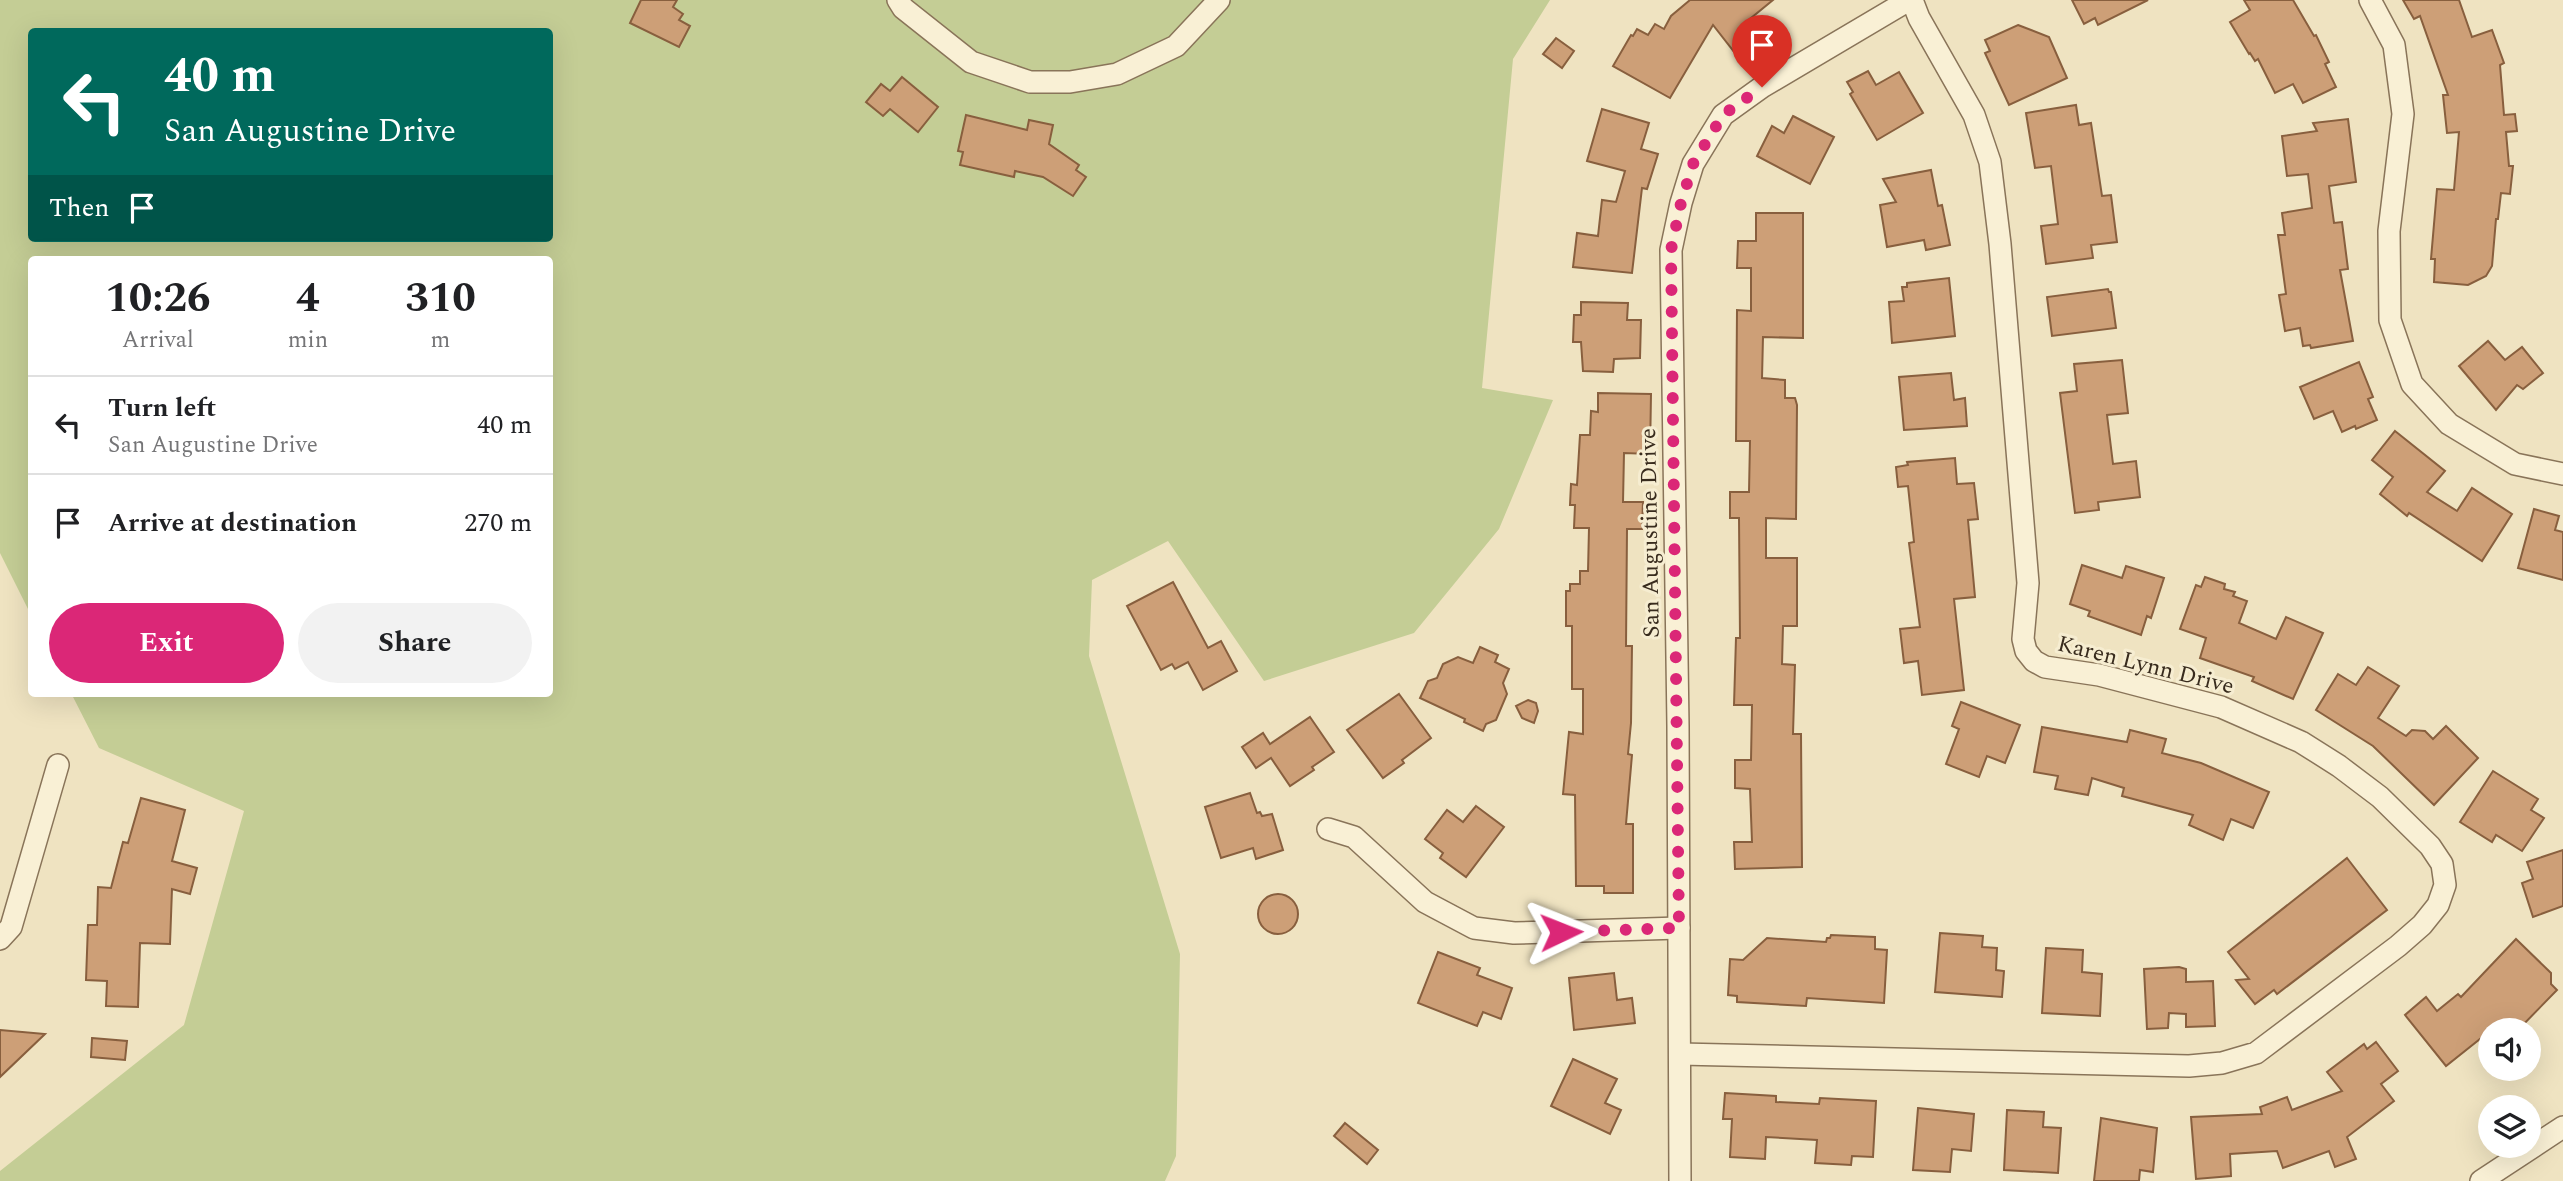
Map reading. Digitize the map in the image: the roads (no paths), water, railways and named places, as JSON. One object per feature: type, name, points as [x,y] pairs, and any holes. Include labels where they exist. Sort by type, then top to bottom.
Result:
[{"type":"street","points":[[898,0],[903,8],[971,62],[1030,82],[1070,82],[1117,74],[1176,46],[1219,0]]},
{"type":"street","name":"San Augustine Drive","points":[[1680,1181],[1671,250],[1693,164],[1723,115],[1762,87],[1910,0]]},
{"type":"street","name":"Karen Lynn Drive","points":[[1680,1054],[2189,1066],[2222,1063],[2256,1053],[2398,946],[2422,925],[2438,905],[2445,886],[2442,864],[2430,846],[2380,797],[2301,742],[2221,707],[2099,674],[2045,667],[2034,661],[2026,651],[2023,639],[2028,583],[2000,244],[1990,162],[1974,114],[1910,0]]},
{"type":"street","points":[[2370,0],[2394,45],[2403,114],[2389,231],[2390,320],[2412,384],[2449,424],[2515,464],[2563,474]]},
{"type":"street","points":[[0,939],[11,927],[58,765]]},
{"type":"street","points":[[1328,829],[1354,837],[1425,902],[1474,928],[1514,933],[1679,928]]},
{"type":"street","points":[[2481,1181],[2563,1127]]}]
